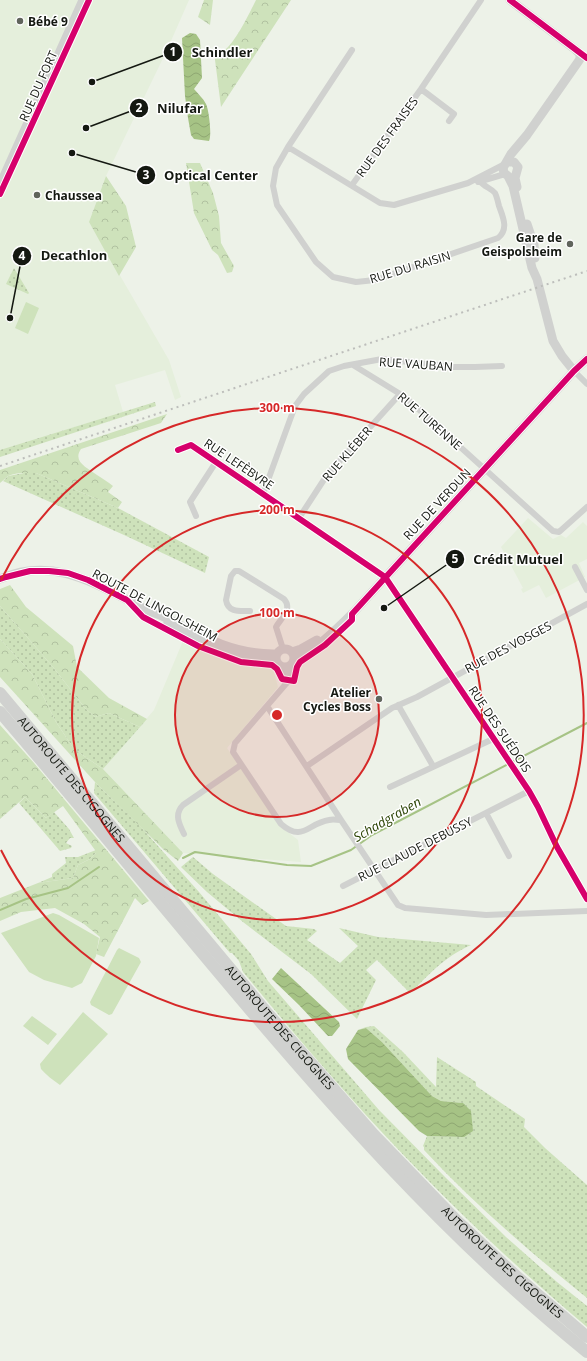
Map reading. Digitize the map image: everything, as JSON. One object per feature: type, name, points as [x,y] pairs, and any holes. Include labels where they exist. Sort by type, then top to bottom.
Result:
[{"type":"highway","name":"AUTOROUTE DES CIGOGNES","points":[[0,693],[258,1003],[374,1135],[469,1231],[533,1291],[587,1337]]},
{"type":"highway","name":"AUTOROUTE DES CIGOGNES","points":[[0,712],[278,1044],[368,1145],[469,1247],[585,1351]]},
{"type":"main road","name":"RUE DU FORT","points":[[0,172],[77,0]]},
{"type":"main road","name":"RUE DU FORT","points":[[0,185],[83,0]]},
{"type":"main road","points":[[510,0],[584,56],[580,59],[527,135],[519,144],[509,169],[533,273],[537,279],[553,341],[562,356],[574,370]]},
{"type":"main road","name":"RUE DE VERDUN","points":[[285,658],[304,655],[321,643],[352,614],[574,370],[587,359]]},
{"type":"main road","name":"ROUTE DE LINGOLSHEIM","points":[[0,580],[30,571],[68,573],[88,580],[127,600],[145,610],[159,621],[210,648],[245,658],[285,658]]},
{"type":"street","name":"RUE DES FRAISES","points":[[352,185],[421,89],[481,0]]},
{"type":"street","points":[[352,50],[288,147],[380,203],[394,205],[509,169]]},
{"type":"street","points":[[421,89],[454,114],[449,121]]},
{"type":"street","name":"RUE DU RAISIN","points":[[288,147],[276,168],[273,186],[277,204],[316,262],[333,276],[356,282],[375,280],[494,240],[501,236],[505,224],[494,193],[480,181]]},
{"type":"street","points":[[468,183],[480,181],[509,169]]},
{"type":"street","name":"RUE VAUBAN","points":[[263,494],[295,406],[299,399],[329,371],[336,368],[382,359],[453,367],[475,368],[502,366]]},
{"type":"street","name":"RUE TURENNE","points":[[353,365],[400,394],[553,531],[559,532],[587,507]]},
{"type":"street","points":[[574,370],[587,384]]},
{"type":"street","name":"RUE KLÉBER","points":[[299,518],[327,474],[400,394]]},
{"type":"street","name":"RUE LEFÈBVRE","points":[[178,450],[191,445],[385,577]]},
{"type":"street","name":"RUE LEFÈBVRE","points":[[196,516],[190,502],[216,462]]},
{"type":"street","points":[[575,567],[587,590]]},
{"type":"street","points":[[250,611],[235,611],[226,604],[231,576],[235,571],[239,571],[287,603],[288,608],[276,627],[285,658],[286,678],[285,685],[235,743],[233,752],[281,824],[290,831],[299,833],[328,820],[341,820]]},
{"type":"street","name":"RUE DES SUÉDOIS","points":[[385,577],[528,791],[538,807],[557,847],[587,899]]},
{"type":"street","name":"RUE DES VOSGES","points":[[307,766],[398,705],[417,697],[587,604]]},
{"type":"street","points":[[398,705],[433,766]]},
{"type":"street","points":[[267,706],[398,905],[404,908],[486,915],[587,911]]},
{"type":"street","points":[[390,787],[493,739]]},
{"type":"street","points":[[184,834],[178,820],[178,813],[183,804],[241,765]]},
{"type":"street","name":"RUE CLAUDE DEBUSSY","points":[[343,886],[528,791]]},
{"type":"street","name":"RUE CLAUDE DEBUSSY","points":[[486,813],[509,856]]},
{"type":"shaded area","points":[[0,0],[189,0],[167,50],[106,176],[89,222],[169,360],[181,397],[175,400],[165,370],[115,385],[123,412],[0,450]]},
{"type":"shaded area","points":[[528,518],[553,539],[561,535],[566,538],[583,522],[587,526],[587,559],[579,563],[585,577],[546,598],[539,585],[523,593],[521,589],[523,588],[501,547]]},
{"type":"shaded area","points":[[183,641],[228,660],[273,669],[278,687],[227,748],[279,825],[298,840],[301,862],[183,853],[103,769],[154,710]]},
{"type":"green space","points":[[204,0],[213,0],[210,25],[198,17]]},
{"type":"green space","points":[[256,0],[291,0],[221,107],[214,52],[224,51],[230,45]]},
{"type":"green space","points":[[186,163],[200,163],[213,193],[219,216],[221,243],[234,266],[232,272],[227,273],[218,255],[212,250],[194,213]]},
{"type":"green space","points":[[106,176],[126,206],[136,247],[119,276],[89,222]]},
{"type":"green space","points":[[14,268],[29,293],[28,294],[6,284]]},
{"type":"green space","points":[[26,302],[39,308],[28,334],[15,328]]},
{"type":"green space","points":[[155,402],[156,406],[0,457],[0,450]]},
{"type":"green space","points":[[167,414],[161,423],[81,449],[78,458],[82,464],[113,486],[108,492],[122,502],[118,508],[36,473],[14,474],[7,477],[0,483],[0,470]]},
{"type":"green space","points":[[24,473],[36,473],[118,508],[209,557],[205,573],[3,481],[8,476]]},
{"type":"green space","points":[[10,585],[26,607],[73,646],[77,667],[109,698],[147,719],[140,727],[109,713],[95,717],[85,708],[53,667],[0,606],[0,589]]},
{"type":"green space","points":[[0,606],[53,667],[85,708],[95,717],[109,713],[140,727],[103,769],[74,749],[56,722],[32,674],[0,639]]},
{"type":"green space","points":[[0,639],[32,674],[56,722],[74,749],[103,769],[183,853],[178,861],[163,849],[95,782],[0,677]]},
{"type":"green space","points":[[0,725],[34,763],[149,901],[142,905],[135,898],[104,957],[96,954],[100,937],[84,924],[55,908],[21,912],[0,921],[0,898],[38,883],[73,878],[78,865],[90,859],[96,853],[63,806],[46,818],[25,797],[0,819]]},
{"type":"green space","points":[[95,782],[141,827],[199,892],[251,954],[268,981],[379,1110],[506,1237],[587,1306],[587,1327],[481,1233],[398,1149],[352,1099],[243,972],[239,961],[232,953],[230,953],[94,793]]},
{"type":"green space","points":[[25,797],[46,818],[54,812],[69,829],[74,838],[70,838],[66,843],[72,846],[71,848],[60,851],[19,803]]},
{"type":"green space","points":[[96,850],[96,853],[90,859],[78,865],[73,878],[38,883],[52,877],[52,874],[66,863],[65,857],[78,857]]},
{"type":"green space","points":[[193,857],[213,874],[286,926],[314,929],[317,931],[307,940],[340,963],[358,946],[339,928],[378,937],[471,945],[445,960],[410,993],[377,960],[366,970],[376,980],[357,1019],[311,974],[243,922],[207,892],[181,867]]},
{"type":"green space","points":[[53,913],[99,938],[96,956],[82,983],[72,988],[44,980],[29,972],[1,933]]},
{"type":"green space","points":[[119,948],[139,958],[141,962],[112,1014],[109,1015],[91,1005],[90,1002]]},
{"type":"green space","points":[[83,1012],[108,1034],[60,1085],[41,1069],[40,1064]]},
{"type":"green space","points":[[32,1016],[57,1034],[48,1045],[23,1026]]},
{"type":"green space","points":[[374,1026],[403,1052],[436,1087],[437,1057],[476,1082],[476,1086],[525,1119],[524,1127],[545,1148],[587,1185],[587,1298],[503,1227],[424,1150],[423,1146],[427,1136],[463,1137],[463,1103],[441,1101],[432,1096],[382,1042],[366,1028],[358,1030],[366,1027]]},
{"type":"water","points":[[190,33],[196,34],[200,40],[202,78],[194,89],[207,107],[210,129],[209,141],[194,139],[191,135],[188,118],[185,96],[182,38]]},
{"type":"water","points":[[281,968],[339,1022],[340,1026],[332,1036],[328,1036],[272,979]]},
{"type":"water","points":[[366,1028],[382,1042],[432,1096],[441,1101],[463,1103],[471,1111],[473,1131],[464,1137],[427,1136],[419,1131],[348,1059],[346,1049],[358,1030]]},
{"type":"waterway","name":"Schadgraben","points":[[183,858],[195,852],[287,865],[311,866],[351,850],[372,835],[587,723]]},
{"type":"waterway","name":"Schadgraben","points":[[0,910],[26,899],[68,888],[99,867]]},
{"type":"railway","points":[[0,466],[587,271]]},
{"type":"cycle path","points":[[0,194],[89,0]]},
{"type":"cycle path","points":[[510,0],[587,58]]},
{"type":"cycle path","points":[[0,579],[30,571],[68,573],[88,580],[127,600],[143,617],[198,646],[241,662],[272,665],[277,669],[282,679],[294,681],[297,667],[300,662],[325,645],[352,620],[352,614],[574,371],[587,359]]},
{"type":"cycle path","points":[[178,450],[191,445],[385,577],[529,791],[557,847],[587,899]]},
{"type":"place","name":"Bébé 9","points":[[20,21]]},
{"type":"place","name":"Schindler","points":[[92,82]]},
{"type":"place","name":"Nilufar","points":[[86,128]]},
{"type":"place","name":"Optical Center","points":[[72,153]]},
{"type":"place","name":"Chaussea","points":[[37,195]]},
{"type":"place","name":"Gare de Geispolsheim","points":[[570,244]]},
{"type":"place","name":"Decathlon","points":[[10,318]]},
{"type":"place","name":"Crédit Mutuel","points":[[384,608]]},
{"type":"place","name":"Atelier Cycles Boss","points":[[379,699]]}]
